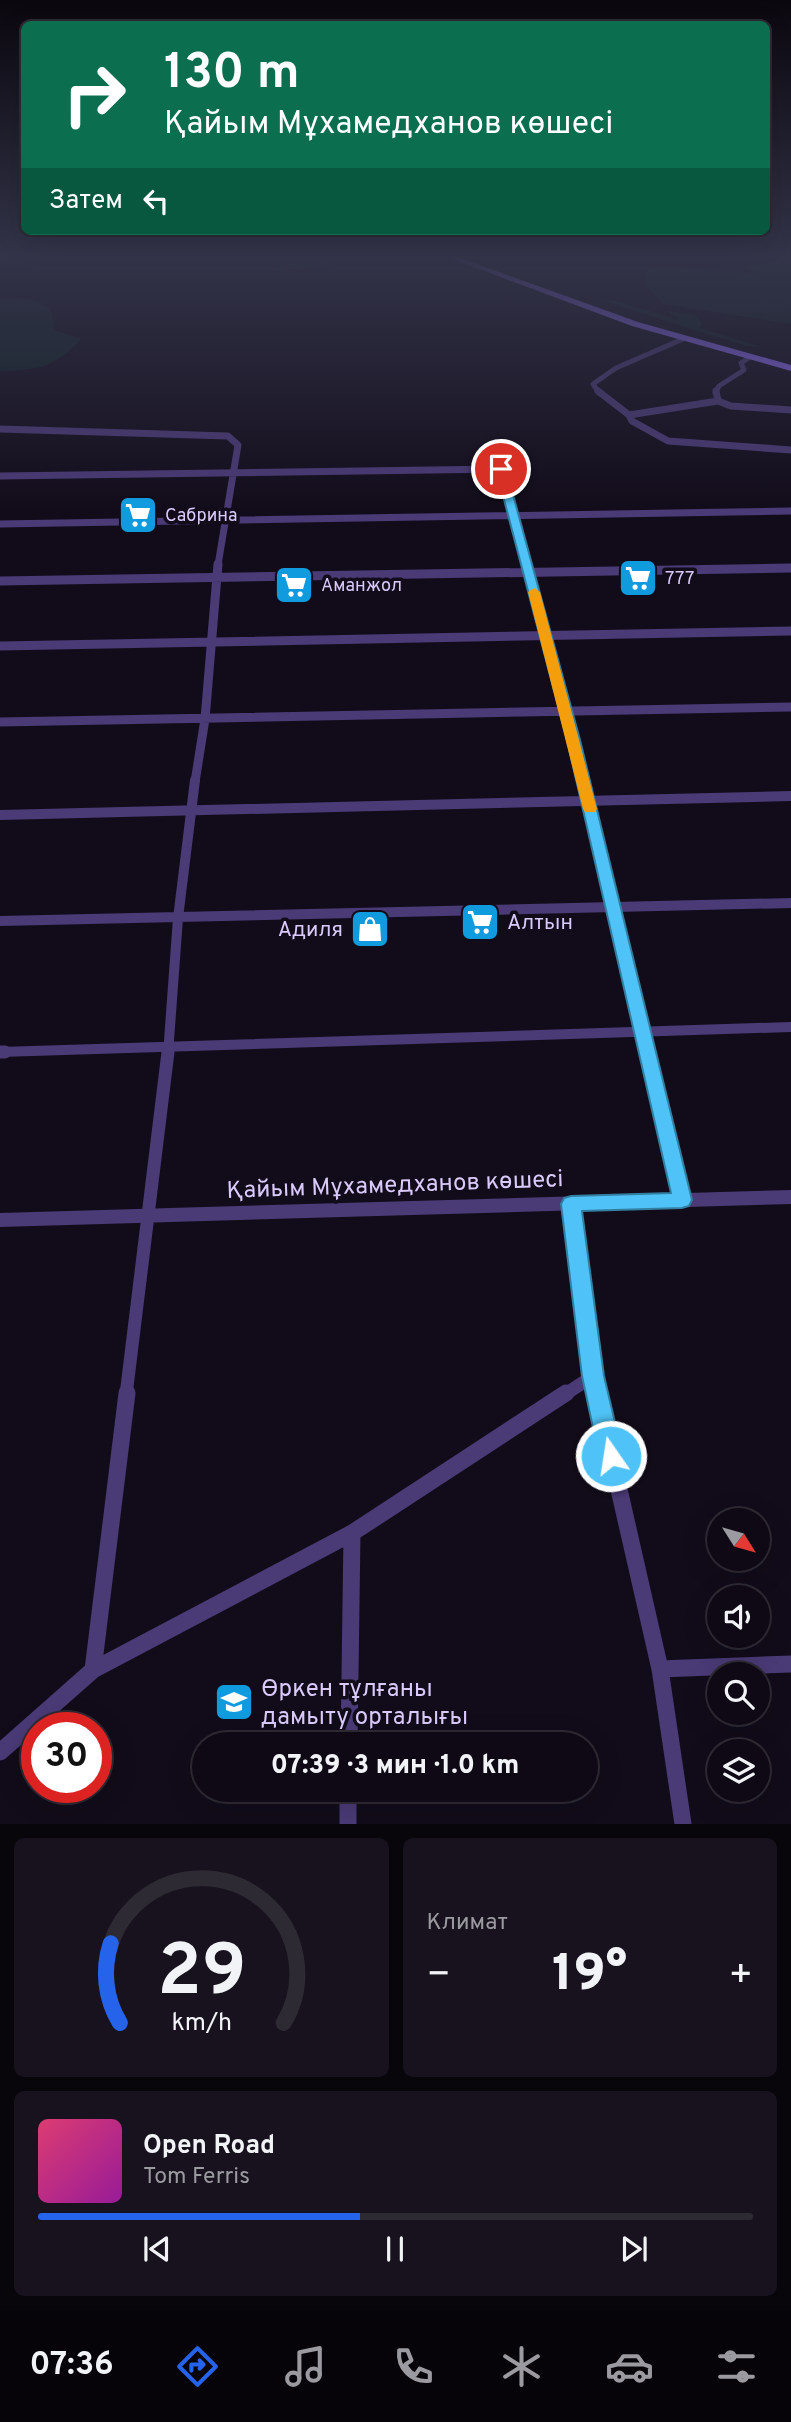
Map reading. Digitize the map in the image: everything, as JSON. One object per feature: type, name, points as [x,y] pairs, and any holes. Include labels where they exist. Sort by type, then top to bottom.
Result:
[{"type":"main road","points":[[690,340],[791,368]]},
{"type":"street","points":[[678,340],[616,368],[593,384],[600,394],[629,415],[632,421],[668,441],[791,450]]},
{"type":"street","points":[[718,401],[715,393],[719,386],[744,370],[741,363],[750,358]]},
{"type":"street","points":[[629,415],[718,401],[731,406],[791,410]]},
{"type":"street","points":[[0,429],[214,433],[236,441],[235,472],[216,578],[205,719],[190,810],[178,918],[169,1046],[93,1670]]},
{"type":"street","points":[[0,475],[501,469],[588,800],[682,1200]]},
{"type":"street","points":[[0,524],[791,511]]},
{"type":"street","points":[[0,581],[791,568]]},
{"type":"street","points":[[0,646],[791,631]]},
{"type":"street","points":[[0,722],[791,707]]},
{"type":"street","points":[[0,815],[791,796]]},
{"type":"street","points":[[0,921],[791,903]]},
{"type":"street","points":[[0,1052],[791,1027]]},
{"type":"street","name":"Қайым Мұхамедханов көшесі","points":[[0,1220],[791,1197]]},
{"type":"street","points":[[571,1204],[593,1376],[660,1669],[683,1824]]},
{"type":"street","points":[[0,1752],[93,1670],[352,1533],[593,1376]]},
{"type":"street","points":[[349,1732],[352,1533]]},
{"type":"street","points":[[660,1669],[791,1664]]},
{"type":"street","points":[[348,1802],[348,1824]]},
{"type":"shaded area","points":[[0,340],[80,340],[63,356],[45,366],[0,371]]},
{"type":"shaded area","points":[[727,340],[739,340],[761,347]]},
{"type":"slow traffic","points":[[534,592],[590,809]]},
{"type":"place","name":"Сабрина","points":[[138,515]]},
{"type":"place","name":"777","points":[[638,578]]},
{"type":"place","name":"Аманжол","points":[[294,585]]},
{"type":"place","name":"Алтын","points":[[480,922]]},
{"type":"place","name":"Адиля","points":[[370,929]]},
{"type":"place","name":"Өркен тұлғаны дамыту орталығы","points":[[234,1702]]},
{"type":"route","points":[[501,469],[573,740],[682,1200],[571,1204],[593,1376],[611,1456]]}]
